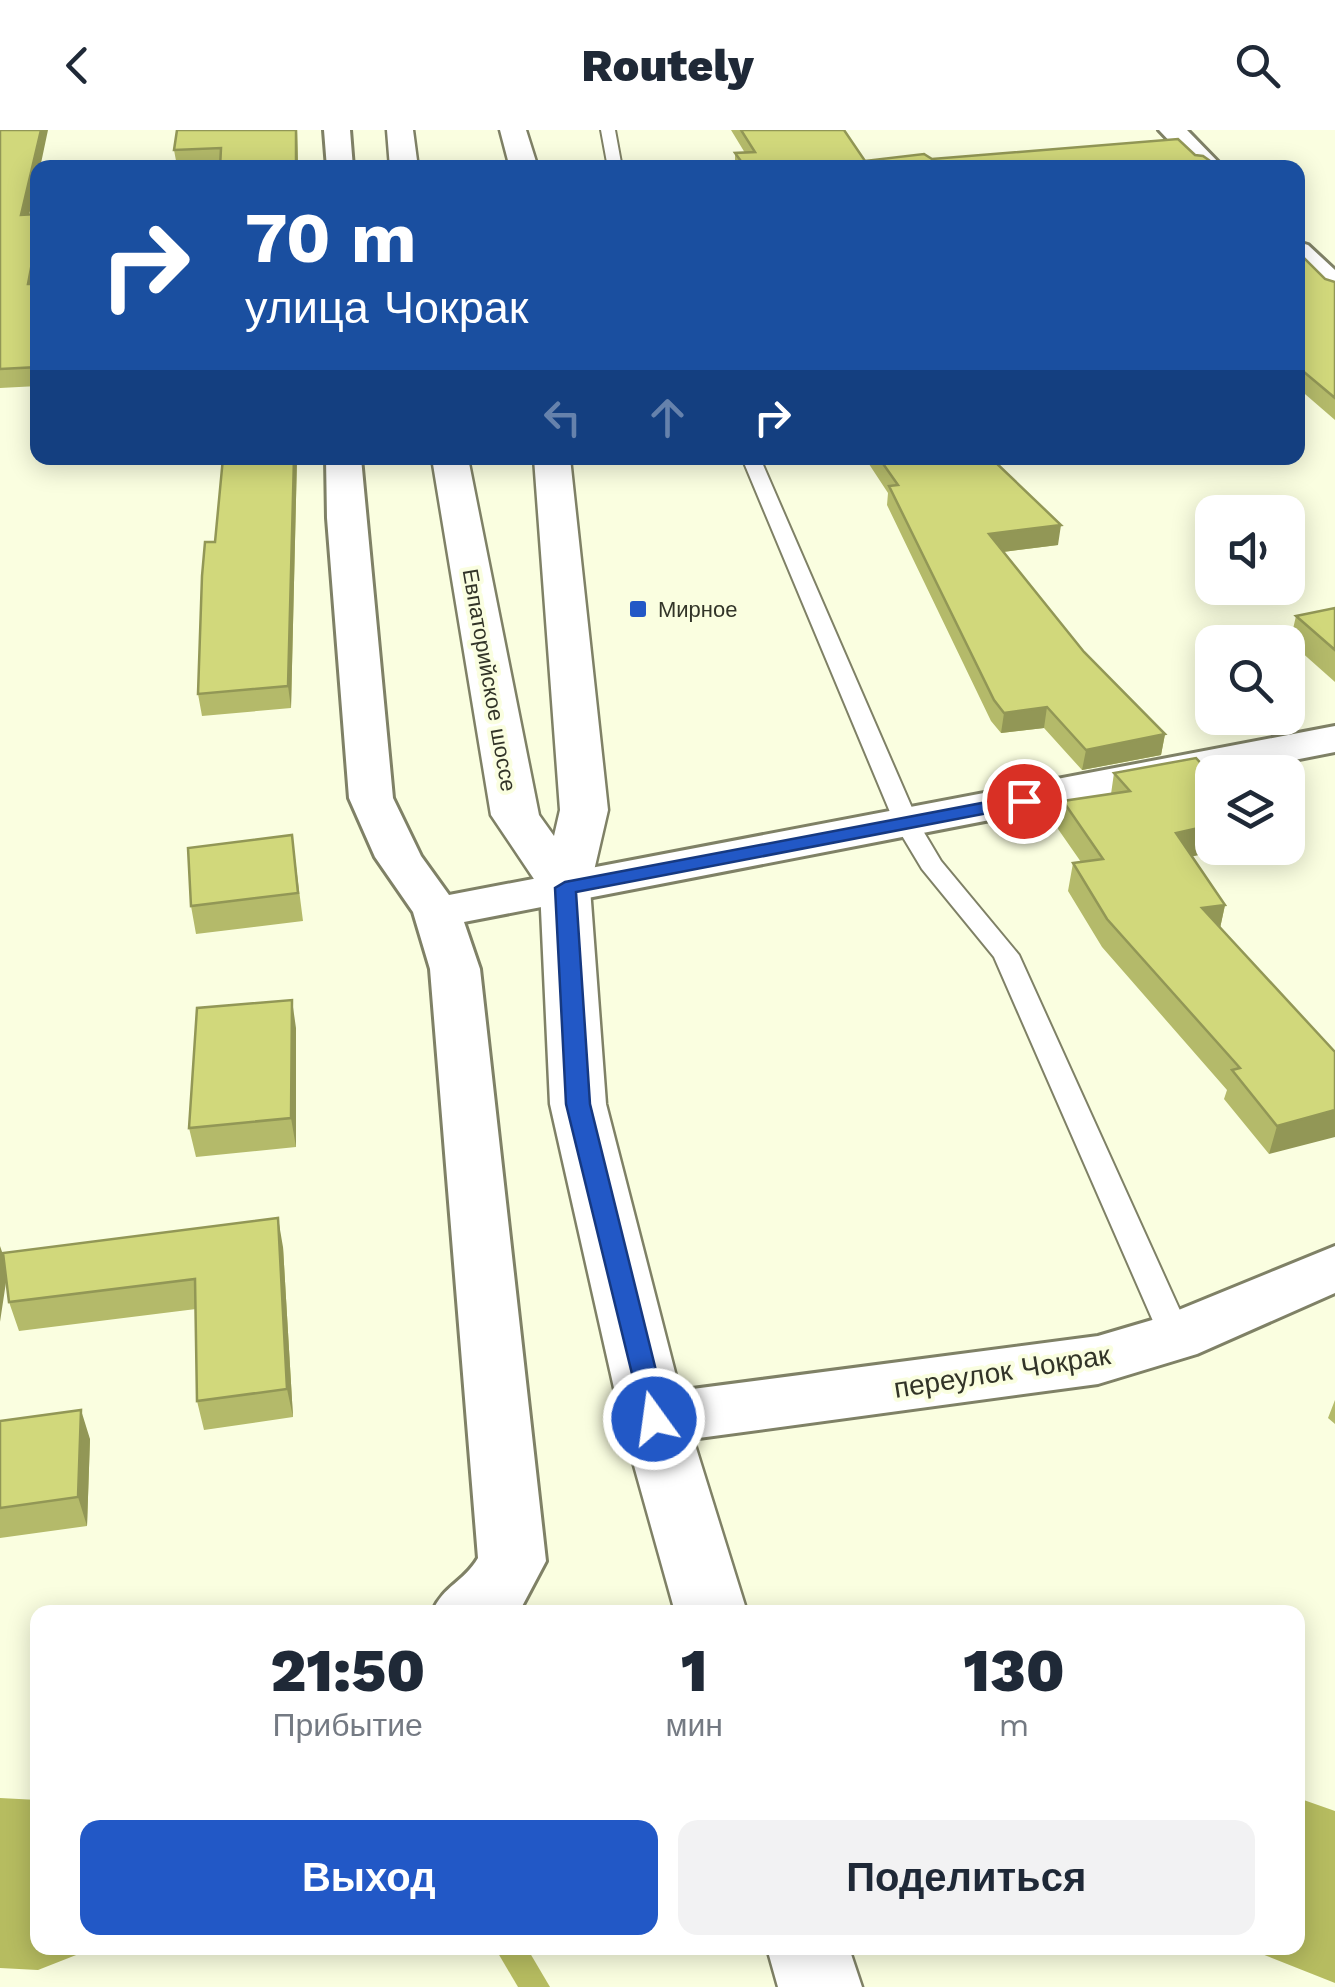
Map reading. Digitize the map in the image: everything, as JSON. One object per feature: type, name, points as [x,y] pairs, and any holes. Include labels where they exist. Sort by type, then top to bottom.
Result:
[{"type":"main road","points":[[400,130],[403,160]]},
{"type":"main road","points":[[513,130],[522,160]]},
{"type":"main road","points":[[536,130],[540,160]]},
{"type":"main road","name":"Евпаторийское шоссе","points":[[451,465],[515,815],[565,888]]},
{"type":"main road","points":[[553,465],[584,810],[565,888],[578,1104],[654,1419],[709,1605]]},
{"type":"main road","points":[[810,1955],[820,1987]]},
{"type":"street","points":[[338,130],[340,160]]},
{"type":"street","points":[[1172,130],[1203,160]]},
{"type":"street","points":[[1305,258],[1335,287]]},
{"type":"street","points":[[344,465],[345,518],[371,798],[398,856],[437,912],[455,969],[512,1561],[494,1593],[476,1605]]},
{"type":"street","points":[[437,912],[1335,739]]},
{"type":"street","name":"переулок Чокрак","points":[[654,1419],[1098,1360],[1176,1337],[1335,1268]]},
{"type":"lane","points":[[608,130],[614,160]]},
{"type":"lane","points":[[754,465],[907,824],[931,864],[1006,955],[1176,1337]]},
{"type":"building","points":[[0,130],[41,130],[34,160],[30,160],[21,215],[30,214],[30,367],[0,369]]},
{"type":"building","points":[[177,130],[296,130],[296,160],[220,160],[221,148],[174,150]]},
{"type":"building","points":[[741,130],[844,130],[864,160],[740,160],[735,153],[755,152]]},
{"type":"building","points":[[1178,139],[1195,155],[1209,160],[873,160],[924,154],[932,159]]},
{"type":"building","points":[[1305,259],[1325,279],[1335,282],[1335,398],[1305,373]]},
{"type":"building","points":[[222,465],[294,465],[288,686],[198,694],[205,542],[215,542]]},
{"type":"building","points":[[884,465],[998,465],[1061,525],[989,534],[1084,652],[1165,734],[1086,750],[1047,707],[1004,713],[994,700],[889,486],[898,485]]},
{"type":"building","points":[[1335,608],[1335,650],[1296,616]]},
{"type":"building","points":[[1195,758],[1195,829],[1176,833],[1225,905],[1202,908],[1335,1052],[1335,1110],[1277,1126],[1232,1070],[1240,1068],[1107,919],[1073,863],[1103,859],[1063,801],[1130,791],[1114,773]]},
{"type":"building","points":[[292,835],[298,893],[191,906],[188,848]]},
{"type":"building","points":[[292,1000],[291,1118],[189,1128],[197,1008]]},
{"type":"building","points":[[278,1218],[287,1389],[197,1401],[195,1279],[9,1302],[3,1253]]},
{"type":"building","points":[[81,1410],[78,1497],[0,1508],[0,1421]]},
{"type":"waterway","points":[[0,1883],[30,1885]]},
{"type":"waterway","points":[[1305,1886],[1335,1897]]},
{"type":"waterway","points":[[514,1955],[535,1987]]},
{"type":"place","name":"Мирное","points":[[638,609]]},
{"type":"route","points":[[654,1419],[578,1104],[565,888],[1024,801]]}]
